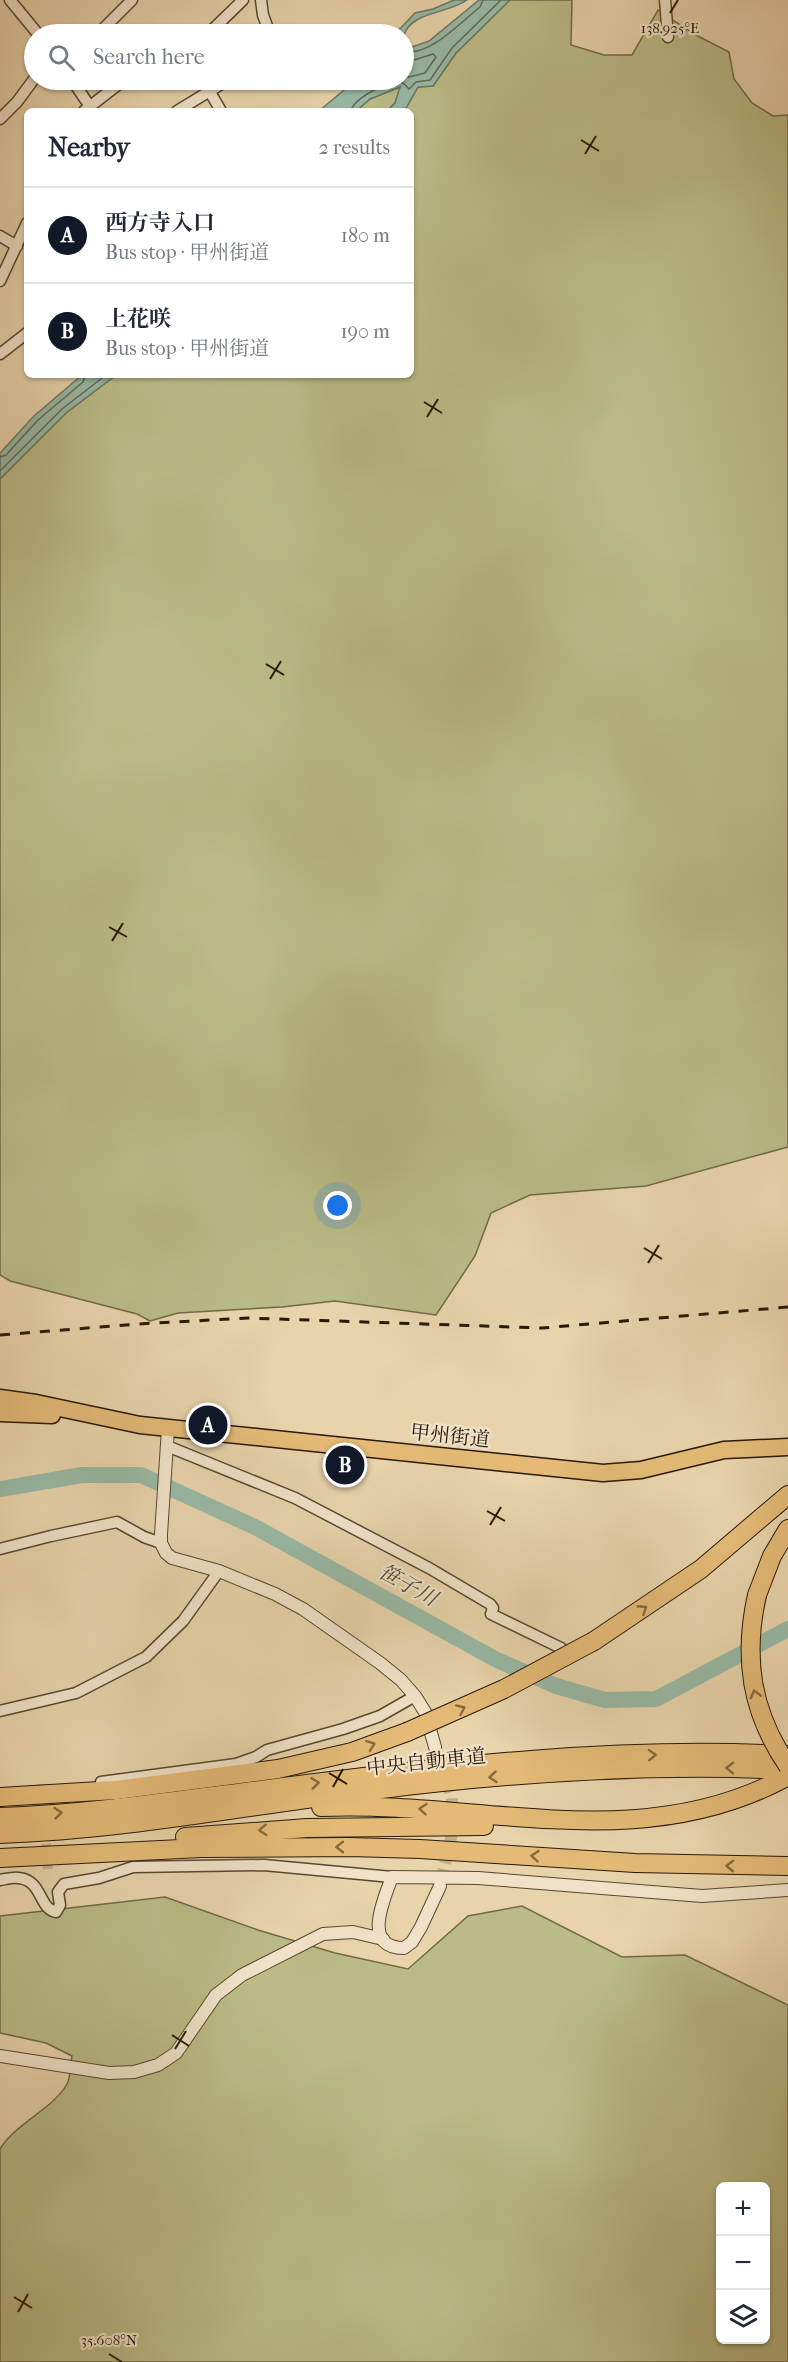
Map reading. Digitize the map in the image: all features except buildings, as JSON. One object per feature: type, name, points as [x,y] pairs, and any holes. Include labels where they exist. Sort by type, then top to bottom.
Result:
[{"type":"highway","name":"甲州街道","points":[[0,1398],[36,1403],[106,1420]]},
{"type":"highway","name":"甲州街道","points":[[0,1413],[106,1420],[603,1473],[641,1470],[724,1450],[788,1447]]},
{"type":"highway","points":[[0,1797],[116,1790],[278,1769],[352,1752],[407,1732],[504,1689],[594,1641],[701,1569],[788,1495]]},
{"type":"highway","points":[[788,1529],[772,1556],[757,1595],[750,1639],[750,1662],[753,1683],[766,1726],[788,1768]]},
{"type":"highway","name":"中央自動車道","points":[[0,1834],[121,1824],[593,1764],[651,1754],[788,1755]]},
{"type":"highway","name":"中央自動車道","points":[[0,1817],[132,1805],[460,1767],[593,1764],[788,1768]]},
{"type":"highway","points":[[0,1856],[308,1828],[386,1825],[561,1826],[657,1818],[724,1804],[756,1792],[788,1776]]},
{"type":"highway","points":[[121,1824],[281,1809],[340,1806],[398,1808],[560,1821],[657,1818]]},
{"type":"highway","points":[[0,1856],[201,1848],[338,1847],[420,1849],[635,1863],[788,1866]]},
{"type":"street","points":[[10,0],[30,24]]},
{"type":"street","points":[[108,24],[132,0]]},
{"type":"street","points":[[218,24],[243,0]]},
{"type":"street","points":[[261,0],[266,24]]},
{"type":"street","points":[[665,0],[668,37]]},
{"type":"street","points":[[0,119],[26,90]]},
{"type":"street","points":[[77,90],[87,108],[111,90]]},
{"type":"street","points":[[183,108],[210,90],[219,108]]},
{"type":"street","points":[[0,281],[24,230]]},
{"type":"street","points":[[0,236],[17,246]]},
{"type":"street","points":[[0,354],[24,335]]},
{"type":"street","points":[[168,1428],[161,1538],[166,1553],[172,1558],[199,1568],[219,1571],[275,1594],[303,1609],[380,1663],[401,1680],[415,1696],[424,1712],[435,1747]]},
{"type":"street","points":[[167,1446],[296,1498],[429,1568],[490,1605],[493,1608],[491,1614],[561,1648]]},
{"type":"street","points":[[0,1549],[60,1533],[117,1522],[144,1537],[161,1538]]},
{"type":"street","points":[[0,1711],[76,1693],[146,1657],[183,1621],[219,1571]]},
{"type":"street","points":[[101,1782],[236,1764],[256,1757],[267,1750],[380,1716],[415,1696]]},
{"type":"street","points":[[0,1880],[16,1877],[25,1879],[38,1890],[46,1908],[56,1912],[60,1905],[58,1892],[64,1884],[99,1878],[133,1867],[264,1865],[392,1877],[478,1878],[702,1896],[788,1890]]},
{"type":"street","points":[[383,1940],[378,1927],[379,1913],[392,1877]]},
{"type":"street","points":[[0,2056],[109,2073],[134,2072],[158,2065],[176,2053],[216,1995],[242,1975],[323,1934],[353,1932],[383,1940],[393,1948],[404,1948],[412,1942],[440,1886]]},
{"type":"green space","points":[[510,0],[572,0],[571,45],[604,55],[632,55],[658,10],[694,34],[729,52],[734,79],[752,103],[773,116],[788,115],[788,1147],[646,1186],[530,1195],[491,1213],[475,1256],[436,1315],[335,1301],[282,1307],[178,1313],[150,1321],[137,1314],[10,1281],[0,1275],[0,479],[66,413],[112,378],[414,378],[414,108],[406,108],[418,87],[433,86],[456,53]]},
{"type":"green space","points":[[391,90],[400,90],[395,103],[390,108],[360,108],[370,99]]},
{"type":"green space","points":[[165,1897],[258,1930],[335,1953],[408,1969],[468,1916],[522,1906],[622,1957],[685,1955],[788,2005],[788,2362],[0,2362],[0,2149],[15,2131],[61,2093],[68,2081],[72,2056],[46,2043],[0,2033],[0,1916]]},
{"type":"water","points":[[454,0],[467,0],[459,5],[422,17],[412,24],[405,24],[415,13],[433,9]]},
{"type":"water","points":[[479,0],[510,0],[456,53],[433,86],[418,87],[406,108],[390,108],[395,103],[399,90],[414,90],[414,46],[429,41]]},
{"type":"water","points":[[344,90],[392,90],[370,99],[360,108],[323,108]]},
{"type":"water","points":[[78,378],[112,378],[66,413],[0,479],[0,453],[34,416]]},
{"type":"waterway","name":"笹子川","points":[[0,1489],[82,1475],[141,1475],[255,1527],[495,1659],[556,1686],[605,1700],[656,1699],[788,1629]]},
{"type":"tunnel","points":[[435,1747],[452,1797],[453,1829],[440,1886]]},
{"type":"tunnel","points":[[42,1784],[48,1873]]},
{"type":"railway","points":[[0,1335],[248,1318],[542,1328],[788,1307]]},
{"type":"place","name":"西方寺入口","points":[[208,1425]]},
{"type":"place","name":"上花咲","points":[[345,1465]]}]
